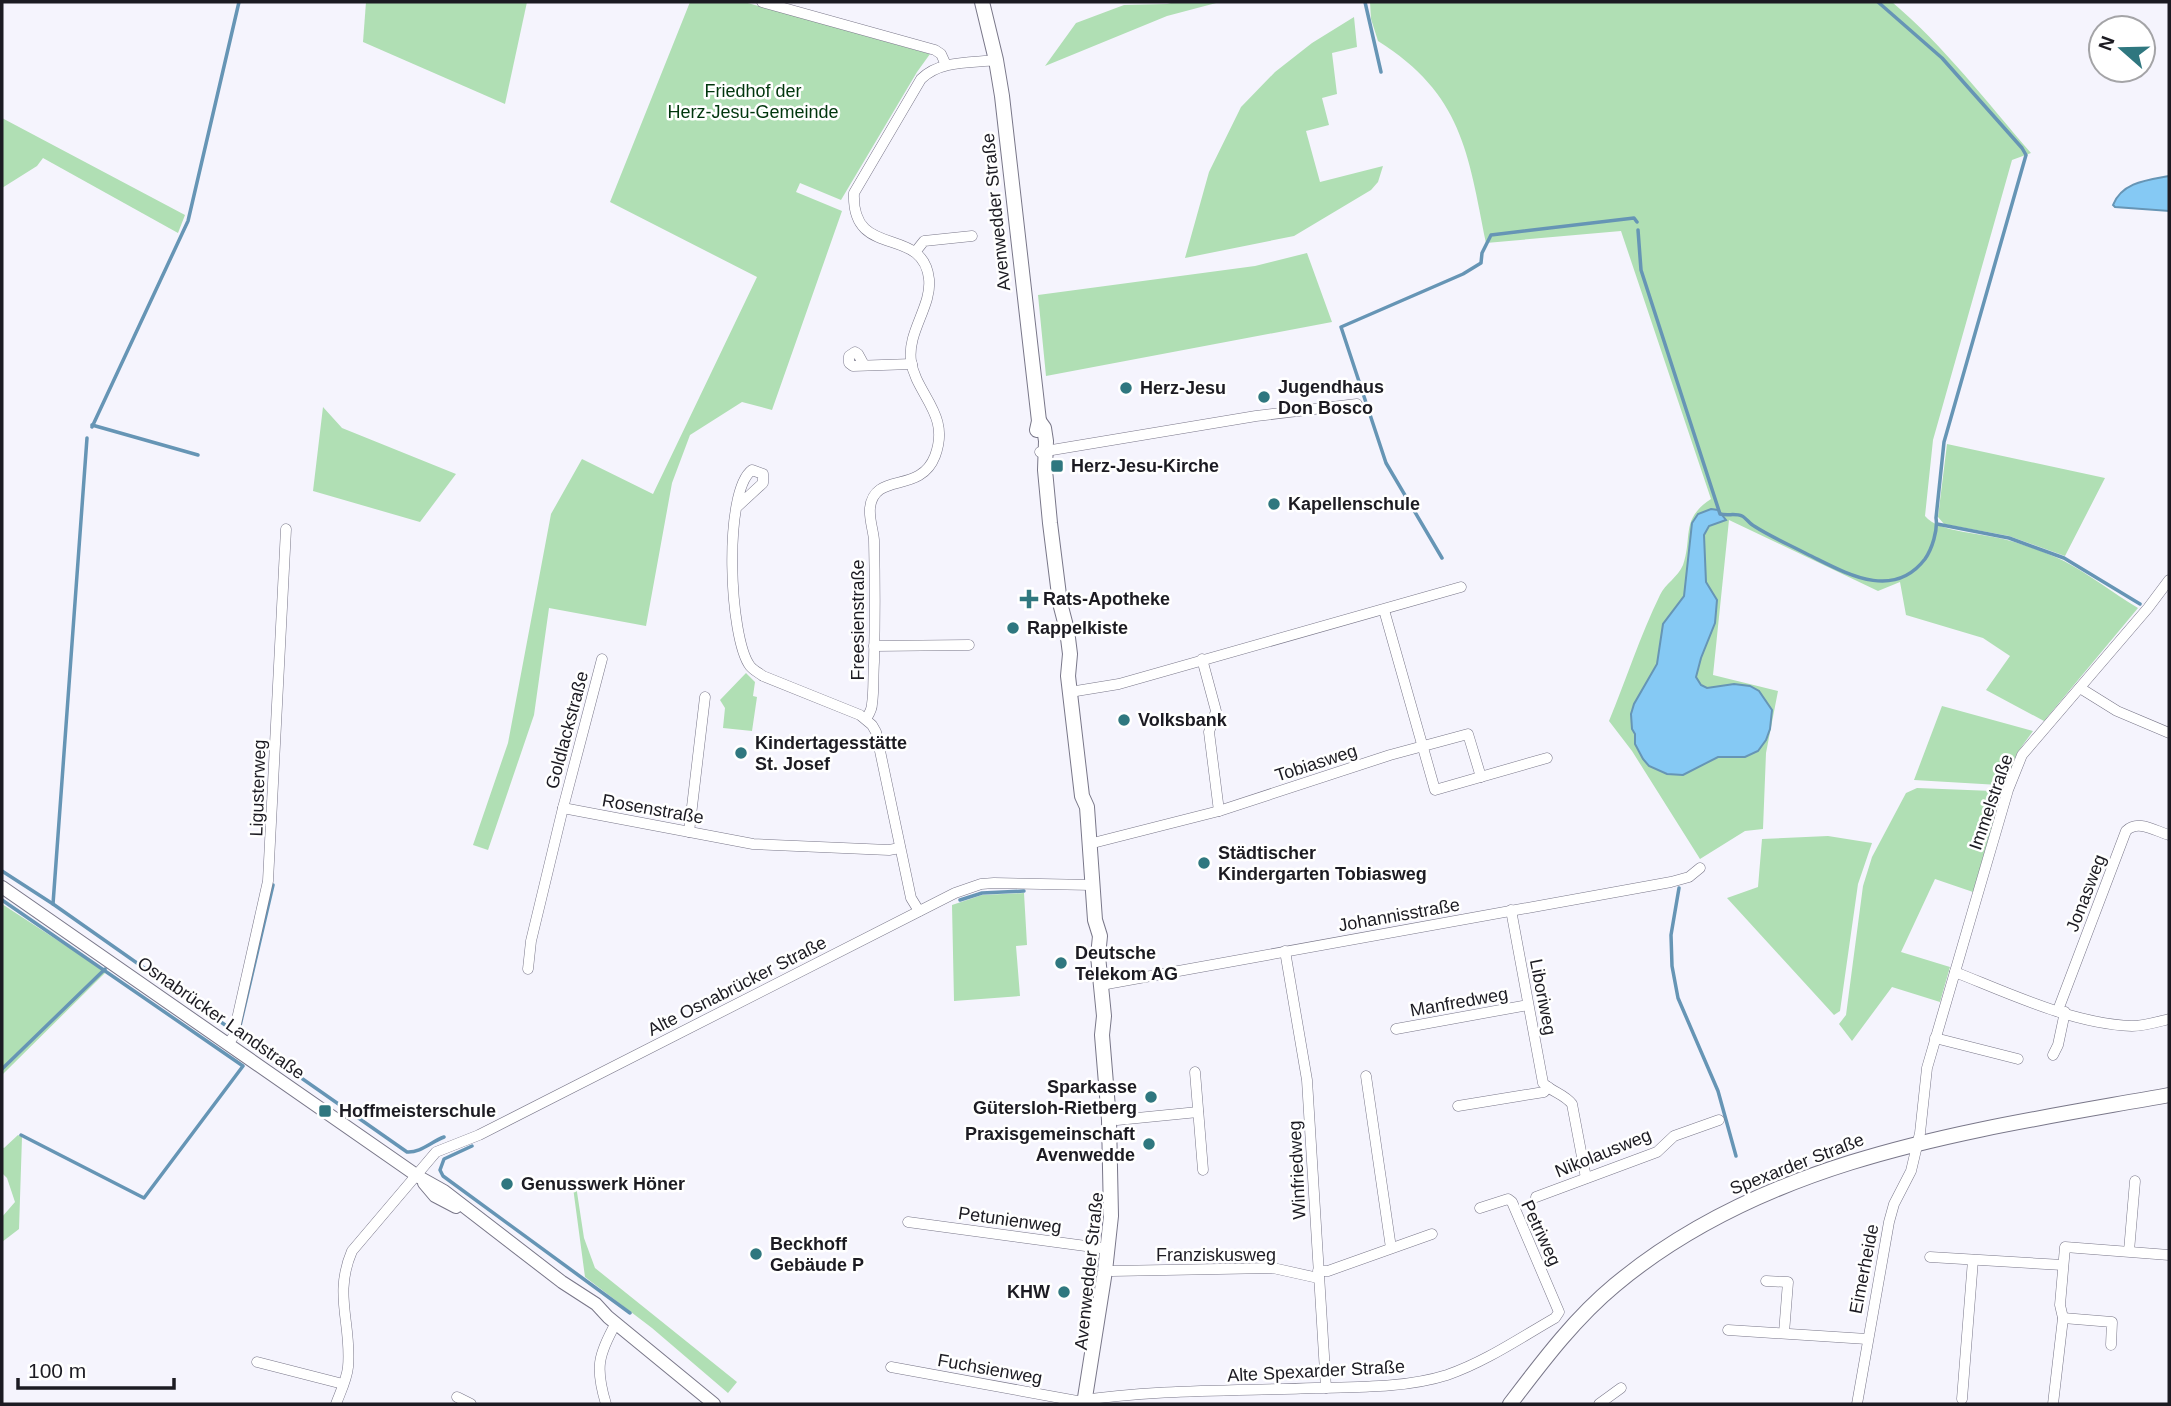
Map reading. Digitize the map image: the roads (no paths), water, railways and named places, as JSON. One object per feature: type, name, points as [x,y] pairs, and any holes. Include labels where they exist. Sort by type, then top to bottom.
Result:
[{"type":"main road","name":"Avenwedder Straße","points":[[982,2],[996,60],[1011,162],[1039,421],[1037,429],[1043,452],[1060,603],[1069,641],[1068,676],[1082,796],[1087,807],[1095,920],[1092,928],[1109,1034],[1117,1120],[1118,1214],[1112,1271],[1089,1401]]},
{"type":"main road","name":"Avenwedder Straße","points":[[1089,1401],[1108,1249],[1112,1174],[1102,1035],[1104,1016]]},
{"type":"main road","name":"Spexarder Straße","points":[[1510,1404],[1555,1345],[1613,1287],[1678,1238],[1748,1200],[1819,1172],[1917,1144],[1974,1130],[2169,1095]]},
{"type":"street","points":[[762,2],[935,50],[941,54],[946,65]]},
{"type":"street","points":[[864,365],[912,364],[913,337],[928,294],[929,280],[925,265],[916,251],[877,239],[864,229],[853,207],[854,192],[921,79],[929,71],[946,65],[996,60]]},
{"type":"street","points":[[916,251],[924,242],[972,236]]},
{"type":"street","name":"Freesienstraße","points":[[866,719],[872,707],[874,646],[874,536],[870,520],[873,497],[879,489],[915,479],[929,467],[938,445],[938,425],[932,403],[912,364]]},
{"type":"street","points":[[1043,452],[1256,416],[1357,404]]},
{"type":"street","points":[[738,506],[731,568],[734,603],[744,653],[750,667],[763,676],[866,719],[876,732],[911,898],[919,911]]},
{"type":"street","name":"Ligusterweg","points":[[229,1044],[233,1037],[268,881],[286,529]]},
{"type":"street","name":"Immelstraße","points":[[1917,1144],[1927,1068],[1935,1038],[2008,790],[2022,755],[2169,580]]},
{"type":"street","points":[[1070,692],[1119,684],[1461,587]]},
{"type":"street","points":[[1384,610],[1435,790],[1547,758]]},
{"type":"street","points":[[874,646],[969,645]]},
{"type":"street","name":"Goldlackstraße","points":[[563,808],[602,659]]},
{"type":"street","points":[[1202,660],[1216,711],[1209,732],[1219,811]]},
{"type":"street","points":[[2080,688],[2117,711],[2169,733]]},
{"type":"street","points":[[689,831],[705,697]]},
{"type":"street","name":"Tobiasweg","points":[[1088,843],[1219,811],[1468,734],[1481,778]]},
{"type":"street","points":[[528,969],[531,941],[563,808]]},
{"type":"street","name":"Rosenstraße","points":[[563,808],[753,844],[889,850],[900,848]]},
{"type":"street","name":"Jonasweg","points":[[2053,1055],[2058,1045],[2062,1011],[2126,831],[2131,826],[2138,825],[2169,835]]},
{"type":"street","name":"Johannisstraße","points":[[1101,985],[1671,882],[1689,877],[1700,869]]},
{"type":"street","name":"Alte Osnabrücker Straße","points":[[336,1404],[348,1369],[342,1289],[344,1269],[352,1251],[436,1152],[479,1135],[956,892],[981,884],[1092,885]]},
{"type":"street","name":"Osnabrücker Landstraße","points":[[2,887],[417,1176],[442,1200],[471,1213],[562,1282],[585,1306],[612,1320],[714,1404]]},
{"type":"street","name":"Liboriweg","points":[[1511,911],[1543,1083],[1548,1087]]},
{"type":"street","name":"Winfriedweg","points":[[1285,951],[1307,1080],[1326,1388]]},
{"type":"street","points":[[1955,972],[2105,1024],[2135,1026],[2169,1019]]},
{"type":"street","name":"Manfredweg","points":[[1396,1029],[1528,1005]]},
{"type":"street","points":[[1935,1038],[2018,1059]]},
{"type":"street","points":[[1195,1072],[1203,1170]]},
{"type":"street","points":[[1366,1076],[1391,1248]]},
{"type":"street","points":[[1458,1107],[1544,1092],[1548,1087],[1567,1097],[1572,1104],[1586,1178]]},
{"type":"street","points":[[1117,1120],[1198,1112]]},
{"type":"street","name":"Nikolausweg","points":[[1536,1197],[1657,1152],[1674,1136],[1718,1120]]},
{"type":"street","name":"Eimerheide","points":[[1857,1404],[1889,1222],[1894,1204],[1911,1171],[1917,1144]]},
{"type":"street","points":[[2129,1251],[2135,1181]]},
{"type":"street","name":"Petriweg","points":[[1480,1208],[1508,1199],[1512,1202],[1557,1306]]},
{"type":"street","name":"Petunienweg","points":[[908,1222],[1108,1249]]},
{"type":"street","points":[[1318,1275],[1432,1234]]},
{"type":"street","points":[[2053,1404],[2063,1318],[2060,1305],[2065,1247],[2169,1255]]},
{"type":"street","points":[[1930,1257],[2063,1265]]},
{"type":"street","points":[[1962,1399],[1973,1260]]},
{"type":"street","name":"Franziskusweg","points":[[1112,1271],[1273,1268],[1318,1275]]},
{"type":"street","points":[[1766,1281],[1788,1282],[1784,1334]]},
{"type":"street","name":"Alte Spexarder Straße","points":[[1089,1401],[1379,1386],[1428,1380],[1449,1374],[1493,1353],[1555,1318],[1559,1312],[1557,1306]]},
{"type":"street","points":[[2063,1318],[2112,1322],[2111,1345]]},
{"type":"street","points":[[606,1404],[598,1371],[612,1320]]},
{"type":"street","points":[[1728,1330],[1867,1339]]},
{"type":"street","points":[[257,1362],[343,1384]]},
{"type":"street","name":"Fuchsienweg","points":[[891,1367],[1089,1401]]},
{"type":"street","points":[[1599,1404],[1621,1388]]},
{"type":"street","points":[[457,1397],[471,1404]]},
{"type":"water","points":[[2169,176],[2169,211],[2113,205],[2117,197],[2129,187]]},
{"type":"water","points":[[1711,509],[1718,510],[1726,520],[1709,526],[1704,535],[1706,582],[1717,600],[1715,623],[1696,677],[1701,685],[1707,688],[1734,684],[1750,686],[1759,691],[1772,710],[1770,729],[1758,751],[1745,757],[1718,757],[1683,775],[1667,774],[1649,766],[1643,759],[1635,744],[1631,714],[1657,664],[1663,624],[1684,596],[1692,523],[1698,514]]},
{"type":"waterway","points":[[92,427],[188,221],[239,2]]},
{"type":"waterway","points":[[1365,2],[1381,72]]},
{"type":"waterway","points":[[1638,230],[1641,270],[1720,514],[1742,516],[1767,534],[1852,575],[1883,581],[1898,579],[1912,572],[1925,559],[1934,539],[1944,442],[2026,155],[1942,58],[1878,2]]},
{"type":"waterway","points":[[1442,558],[1386,463],[1341,327],[1463,274],[1481,263],[1482,253],[1491,235],[1634,218],[1637,222]]},
{"type":"waterway","points":[[92,425],[198,455]]},
{"type":"waterway","points":[[53,904],[87,438]]},
{"type":"waterway","points":[[1937,524],[2009,538],[2064,558],[2140,604]]},
{"type":"waterway","points":[[2,871],[228,1027]]},
{"type":"waterway","points":[[273,885],[240,1035],[407,1152],[421,1149],[444,1137]]},
{"type":"waterway","points":[[1679,888],[1671,935],[1672,966],[1678,998],[1718,1091],[1736,1156]]},
{"type":"waterway","points":[[960,900],[982,893],[1024,891]]},
{"type":"waterway","points":[[2,900],[243,1066],[144,1198],[21,1135]]},
{"type":"waterway","points":[[2,1069],[105,969]]},
{"type":"waterway","points":[[472,1146],[444,1159],[440,1170],[443,1176],[630,1313]]},
{"type":"place","name":"Herz-Jesu","points":[[1126,388]]},
{"type":"place","name":"Jugendhaus Don Bosco","points":[[1264,397]]},
{"type":"place","name":"Herz-Jesu-Kirche","points":[[1057,466]]},
{"type":"place","name":"Kapellenschule","points":[[1274,504]]},
{"type":"place","name":"Rats-Apotheke","points":[[1029,599]]},
{"type":"place","name":"Rappelkiste","points":[[1013,628]]},
{"type":"place","name":"Volksbank","points":[[1124,720]]},
{"type":"place","name":"Kindertagesstätte St. Josef","points":[[741,753]]},
{"type":"place","name":"Städtischer Kindergarten Tobiasweg","points":[[1204,863]]},
{"type":"place","name":"Deutsche Telekom AG","points":[[1061,963]]},
{"type":"place","name":"Sparkasse Gütersloh-Rietberg","points":[[1151,1097]]},
{"type":"place","name":"Hoffmeisterschule","points":[[325,1111]]},
{"type":"place","name":"Praxisgemeinschaft Avenwedde","points":[[1149,1144]]},
{"type":"place","name":"Genusswerk Höner","points":[[507,1184]]},
{"type":"place","name":"Beckhoff Gebäude P","points":[[756,1254]]},
{"type":"place","name":"KHW","points":[[1064,1292]]},
{"type":"park label","name":"Friedhof der Herz-Jesu-Gemeinde","points":[[753,101]]}]
